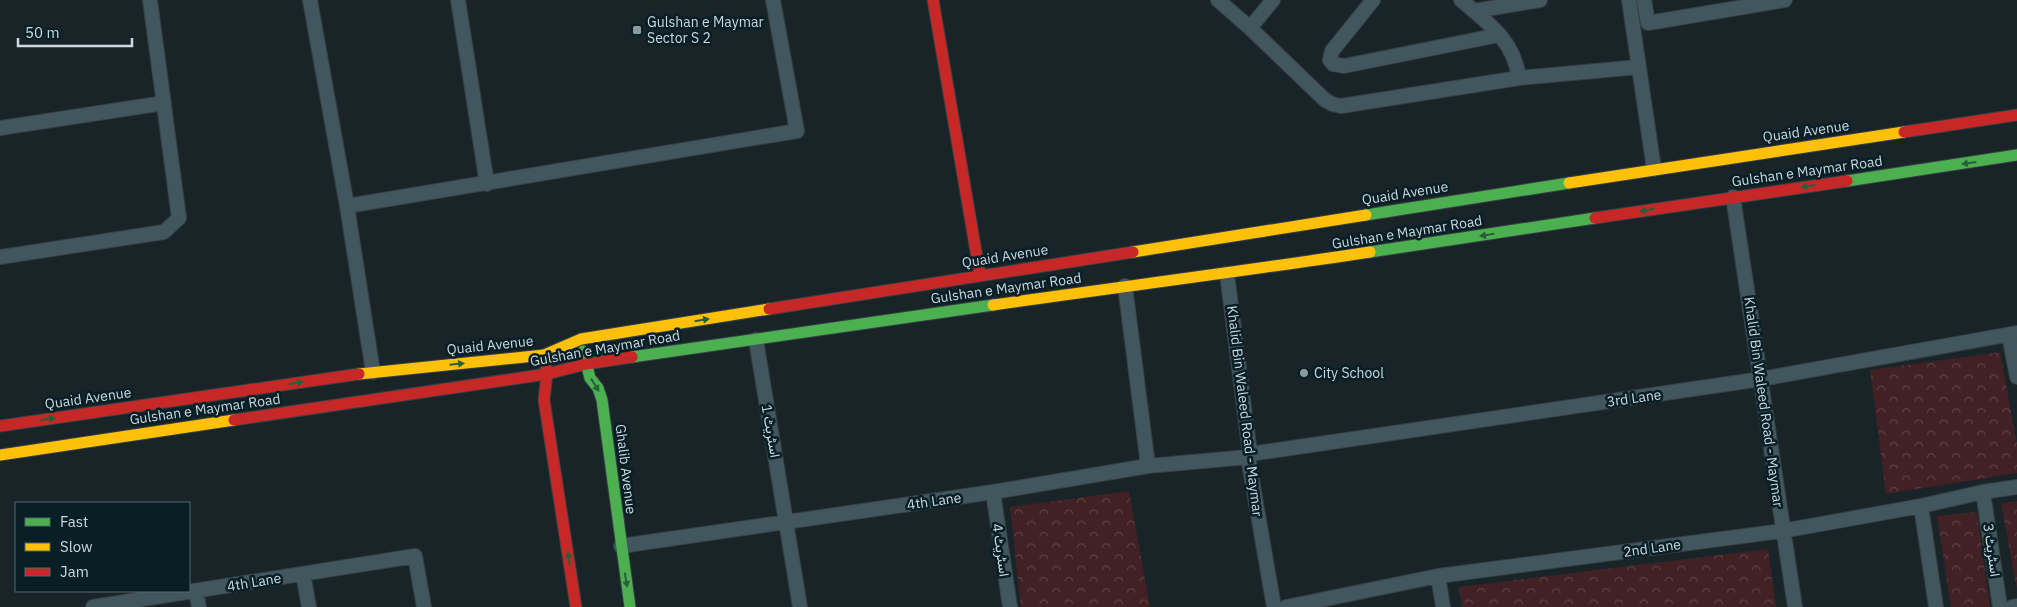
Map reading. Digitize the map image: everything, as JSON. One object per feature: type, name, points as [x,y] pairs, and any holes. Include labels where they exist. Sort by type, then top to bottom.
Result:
[{"type":"main road","points":[[933,0],[980,275]]},
{"type":"main road","name":"Quaid Avenue","points":[[0,426],[373,372],[544,355],[581,339],[1654,169],[2017,115]]},
{"type":"main road","name":"Gulshan e Maymar Road","points":[[0,455],[547,374],[586,364],[1125,286],[1227,274],[2017,156]]},
{"type":"main road","name":"Ghalib Avenue","points":[[581,339],[590,378],[598,388],[602,400],[630,607]]},
{"type":"main road","points":[[544,355],[547,374],[544,400],[576,607]]},
{"type":"street","points":[[0,257],[164,232],[179,218],[150,0]]},
{"type":"street","points":[[310,0],[347,206],[373,372]]},
{"type":"street","points":[[458,0],[487,184]]},
{"type":"street","points":[[347,206],[797,132],[773,0]]},
{"type":"street","points":[[1218,0],[1332,104],[1341,106],[1519,78],[1639,67]]},
{"type":"street","points":[[1250,28],[1273,0]]},
{"type":"street","points":[[1372,0],[1332,51],[1330,60],[1333,64],[1344,66],[1499,35]]},
{"type":"street","points":[[1461,0],[1499,35],[1514,54],[1519,78]]},
{"type":"street","points":[[1474,11],[1540,0]]},
{"type":"street","points":[[1629,0],[1654,169]]},
{"type":"street","points":[[1644,0],[1648,22],[1714,6],[1785,0]]},
{"type":"street","points":[[0,128],[164,103]]},
{"type":"street","name":"Khalid Bin Waleed Road - Maymar","points":[[1733,197],[1795,607]]},
{"type":"street","name":"Khalid Bin Waleed Road - Maymar","points":[[1227,274],[1249,456],[1274,607]]},
{"type":"street","points":[[1125,286],[1148,466]]},
{"type":"street","points":[[2013,334],[2017,377]]},
{"type":"street","name":"3rd Lane","points":[[1249,456],[1761,379],[2013,334]]},
{"type":"street","name":"اسٹریٹ 1","points":[[756,340],[800,607]]},
{"type":"street","name":"4th Lane","points":[[621,546],[993,492],[1148,466],[1249,456]]},
{"type":"street","name":"2nd Lane","points":[[1286,607],[1438,576],[1782,531],[1920,506],[1984,492],[2017,488]]},
{"type":"street","name":"اسٹریٹ 4","points":[[993,492],[1010,607]]},
{"type":"street","name":"اسٹریٹ 3","points":[[1984,492],[2000,607]]},
{"type":"street","points":[[1920,506],[1936,607]]},
{"type":"street","name":"4th Lane","points":[[190,592],[416,556],[424,607]]},
{"type":"street","points":[[304,574],[309,607]]},
{"type":"street","points":[[1438,576],[1444,607]]},
{"type":"street","points":[[196,591],[199,607]]},
{"type":"street","name":"4th Lane","points":[[93,607],[190,592]]},
{"type":"street","points":[[2012,607],[2017,606]]},
{"type":"green space","points":[[2000,352],[2017,444],[2017,473],[1886,494],[1870,370]]},
{"type":"green space","points":[[1129,491],[1150,607],[1021,607],[1010,507]]},
{"type":"green space","points":[[2017,501],[2017,589],[2001,503]]},
{"type":"green space","points":[[1977,512],[1990,607],[1951,607],[1937,516]]},
{"type":"green space","points":[[1768,549],[1776,607],[1462,607],[1459,587]]},
{"type":"traffic: fast","points":[[1847,181],[2017,155]]},
{"type":"traffic: fast","points":[[1366,215],[1569,183]]},
{"type":"traffic: fast","points":[[1370,252],[1595,218]]},
{"type":"traffic: fast","points":[[632,357],[993,305]]},
{"type":"traffic: fast","points":[[583,351],[590,378],[598,388],[602,400],[630,607]]},
{"type":"traffic: slow","points":[[1569,183],[1904,132]]},
{"type":"traffic: slow","points":[[1133,252],[1366,215]]},
{"type":"traffic: slow","points":[[993,305],[1370,252]]},
{"type":"traffic: slow","points":[[359,374],[544,355],[581,339],[769,309]]},
{"type":"traffic: slow","points":[[0,455],[234,420]]},
{"type":"traffic: jam","points":[[933,0],[980,275]]},
{"type":"traffic: jam","points":[[1904,132],[2017,115]]},
{"type":"traffic: jam","points":[[1595,218],[1847,181]]},
{"type":"traffic: jam","points":[[769,309],[1133,252]]},
{"type":"traffic: jam","points":[[234,420],[547,374],[586,364],[632,357]]},
{"type":"traffic: jam","points":[[545,362],[547,374],[544,400],[576,607]]},
{"type":"traffic: jam","points":[[0,426],[359,374]]},
{"type":"place","name":"Gulshan e Maymar Sector S 2","points":[[637,30]]},
{"type":"place","name":"City School","points":[[1304,373]]}]
